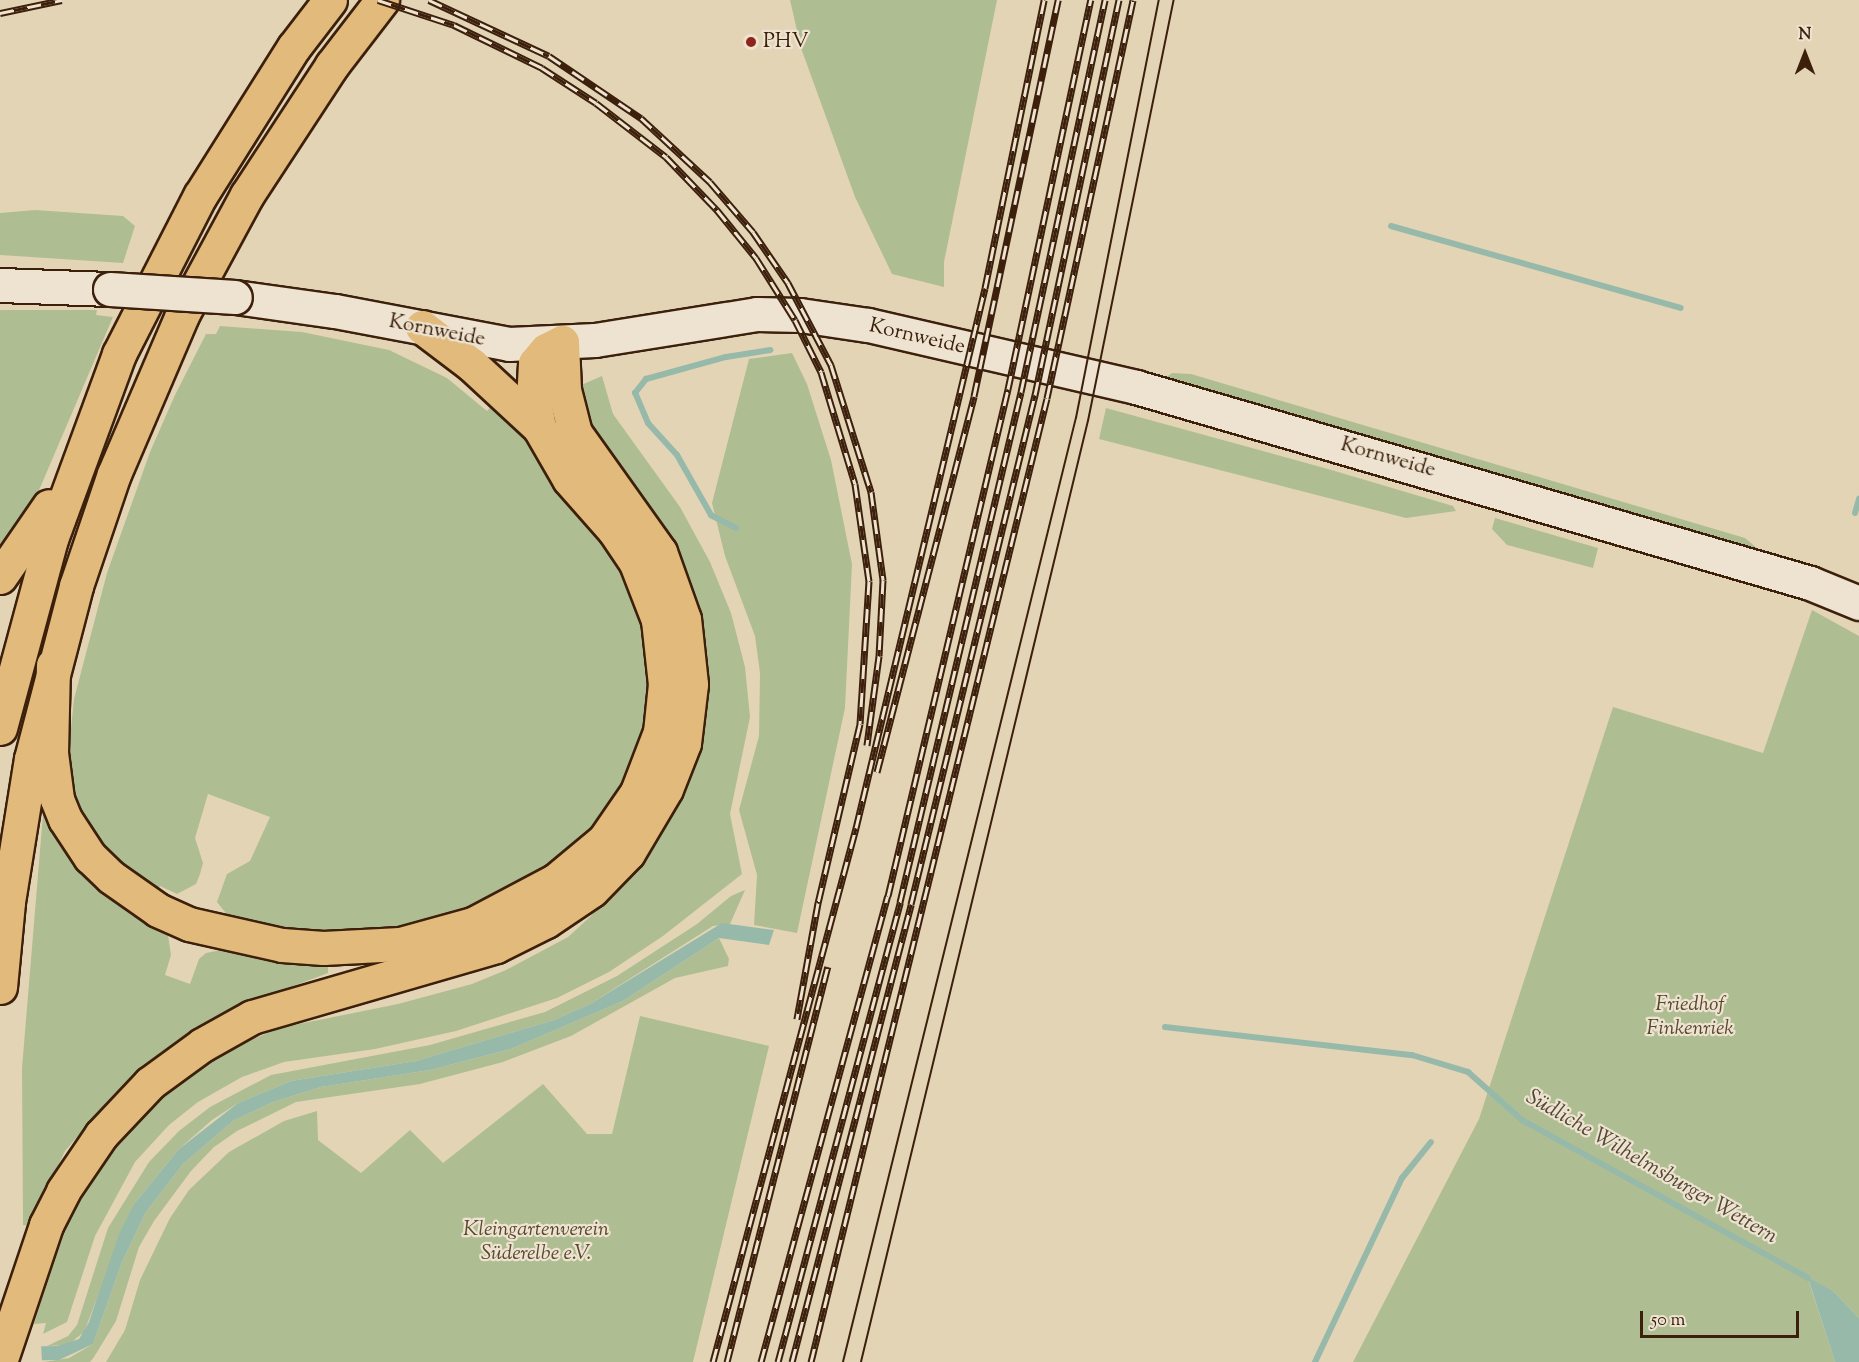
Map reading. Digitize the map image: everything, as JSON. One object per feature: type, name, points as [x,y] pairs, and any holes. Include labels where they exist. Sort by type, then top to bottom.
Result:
[{"type":"highway","points":[[0,728],[51,539],[119,354],[200,196],[294,47],[330,0]]},
{"type":"highway","points":[[0,987],[18,828],[53,664],[114,474],[182,315],[247,195],[332,65],[382,0]]},
{"type":"highway","points":[[422,327],[472,365],[540,427]]},
{"type":"highway","points":[[5,1347],[46,1225],[63,1191],[101,1135],[150,1083],[202,1045],[252,1017],[326,993],[473,954],[536,926],[610,873],[656,809],[676,768],[688,721],[692,684],[688,641],[676,590],[657,544],[575,433],[564,390],[562,342],[546,350],[536,363],[533,396],[540,427],[569,479],[614,530],[644,582],[662,644],[664,704],[660,732],[647,771],[604,840],[556,880],[493,915],[442,934],[400,944],[323,948],[254,941],[189,924],[158,910],[111,877],[90,857],[65,819],[57,799],[51,753],[53,664]]},
{"type":"highway","points":[[0,577],[80,459]]},
{"type":"main road","name":"Kornweide","points":[[0,285],[235,297],[422,327],[485,341],[562,342],[747,315],[800,315],[858,324],[1136,387],[1810,583],[1859,603]]},
{"type":"main road","name":"Kornweide","points":[[1810,583],[1859,587]]},
{"type":"green space","points":[[790,0],[997,0],[944,262],[944,287],[892,274],[855,197],[801,48]]},
{"type":"green space","points":[[35,210],[123,216],[135,226],[123,263],[0,255],[0,213]]},
{"type":"green space","points":[[0,310],[97,310],[96,315],[113,317],[31,509],[0,554]]},
{"type":"green space","points":[[220,326],[302,332],[389,350],[447,378],[487,411],[498,399],[622,560],[655,661],[648,731],[613,810],[562,860],[487,904],[404,926],[366,931],[318,934],[232,921],[217,902],[227,874],[250,861],[270,817],[208,794],[195,838],[203,863],[200,874],[196,884],[177,894],[160,886],[156,892],[110,860],[78,811],[68,758],[74,699],[107,573],[150,452],[175,395],[206,334],[216,334]]},
{"type":"green space","points":[[792,353],[807,384],[831,460],[852,564],[845,708],[797,933],[754,925],[757,875],[739,810],[759,736],[760,673],[755,636],[725,556],[712,503],[749,359]]},
{"type":"green space","points":[[1172,373],[1191,374],[1745,538],[1764,554],[1164,379]]},
{"type":"green space","points":[[602,376],[613,414],[680,507],[710,562],[731,613],[745,667],[750,717],[730,814],[742,874],[663,936],[609,972],[557,998],[456,1031],[375,1049],[284,1062],[242,1077],[198,1102],[169,1125],[135,1162],[95,1236],[67,1322],[43,1334],[46,1323],[34,1324],[62,1230],[91,1178],[132,1124],[172,1085],[232,1048],[279,1028],[398,1004],[472,984],[506,970],[568,937],[591,916],[628,869],[683,774],[579,386]]},
{"type":"green space","points":[[1106,408],[1328,469],[1453,506],[1456,511],[1406,518],[1099,439]]},
{"type":"green space","points":[[1495,518],[1598,548],[1593,568],[1507,545],[1492,529]]},
{"type":"green space","name":"Friedhof Finkenriek","points":[[1812,610],[1859,636],[1859,1318],[1832,1290],[1808,1279],[1835,1362],[1353,1362],[1479,1119],[1613,707],[1763,753]]},
{"type":"green space","points":[[44,802],[57,836],[81,873],[131,915],[168,935],[171,955],[165,975],[190,984],[199,959],[206,953],[221,950],[271,962],[328,964],[328,973],[229,1010],[161,1052],[115,1093],[65,1151],[29,1226],[23,1225],[22,1068]]},
{"type":"green space","points":[[745,890],[730,924],[713,926],[590,1004],[554,1020],[416,1061],[291,1081],[238,1103],[212,1120],[179,1149],[134,1204],[84,1332],[68,1345],[47,1346],[68,1336],[77,1325],[108,1228],[149,1162],[179,1131],[210,1107],[271,1075],[430,1045],[545,1012],[617,976],[697,924],[731,896]]},
{"type":"green space","points":[[719,938],[729,959],[728,966],[675,978],[571,1036],[503,1062],[420,1084],[296,1102],[237,1131],[214,1147],[191,1171],[154,1221],[139,1247],[116,1321],[90,1362],[44,1362],[69,1358],[93,1344],[122,1262],[146,1212],[183,1164],[233,1121],[273,1102],[321,1087],[430,1070],[511,1049],[623,1001]]},
{"type":"green space","name":"Kleingartenverein Süderelbe e.V.","points":[[640,1016],[769,1046],[693,1362],[106,1362],[125,1330],[140,1280],[170,1218],[189,1190],[229,1152],[284,1121],[317,1111],[318,1140],[361,1173],[410,1130],[443,1163],[543,1084],[587,1134],[612,1134]]},
{"type":"shaded area","points":[[722,923],[774,930],[769,945],[719,938],[623,1001],[511,1049],[430,1070],[321,1087],[273,1102],[233,1121],[183,1164],[146,1212],[122,1262],[93,1344],[59,1360],[0,1361],[0,1347],[57,1346],[79,1339],[89,1322],[119,1234],[134,1204],[179,1149],[238,1103],[291,1081],[416,1061],[554,1020],[590,1004]]},
{"type":"shaded area","points":[[1808,1278],[1832,1290],[1859,1318],[1859,1362],[1835,1362]]},
{"type":"pier","points":[[41,1343],[42,1362],[0,1362],[0,1344]]},
{"type":"waterway","points":[[1391,226],[1681,308]]},
{"type":"waterway","points":[[736,528],[711,515],[677,455],[648,423],[635,393],[646,379],[726,357],[770,350]]},
{"type":"waterway","points":[[1855,513],[1859,499]]},
{"type":"waterway","name":"Südliche Wilhelmsburger Wettern","points":[[1165,1027],[1412,1055],[1468,1072],[1522,1120],[1808,1278]]},
{"type":"waterway","points":[[1315,1362],[1402,1178],[1431,1142]]},
{"type":"tram line","points":[[843,1362],[1076,418],[1159,0]]},
{"type":"tram line","points":[[861,1362],[1088,421],[1174,0]]},
{"type":"railway","points":[[0,13],[62,0]]},
{"type":"railway","points":[[378,0],[454,25],[542,68],[596,103],[666,157],[717,210],[756,258],[795,320],[821,372],[855,484],[869,581],[860,724],[818,903],[797,1019]]},
{"type":"railway","points":[[429,0],[549,56],[641,118],[710,182],[753,232],[788,283],[831,365],[871,492],[883,580],[879,656],[867,745]]},
{"type":"railway","points":[[713,1362],[856,828],[985,288],[1044,0]]},
{"type":"railway","points":[[877,772],[974,396],[1058,0]]},
{"type":"railway","points":[[761,1362],[888,896],[1008,389],[1091,0]]},
{"type":"railway","points":[[778,1362],[900,902],[1021,392],[1105,0]]},
{"type":"railway","points":[[792,1362],[911,904],[1035,395],[1119,0]]},
{"type":"railway","points":[[811,1362],[1047,398],[1133,0]]},
{"type":"railway","points":[[727,1362],[828,967]]},
{"type":"place","name":"PHV","points":[[751,42]]}]
